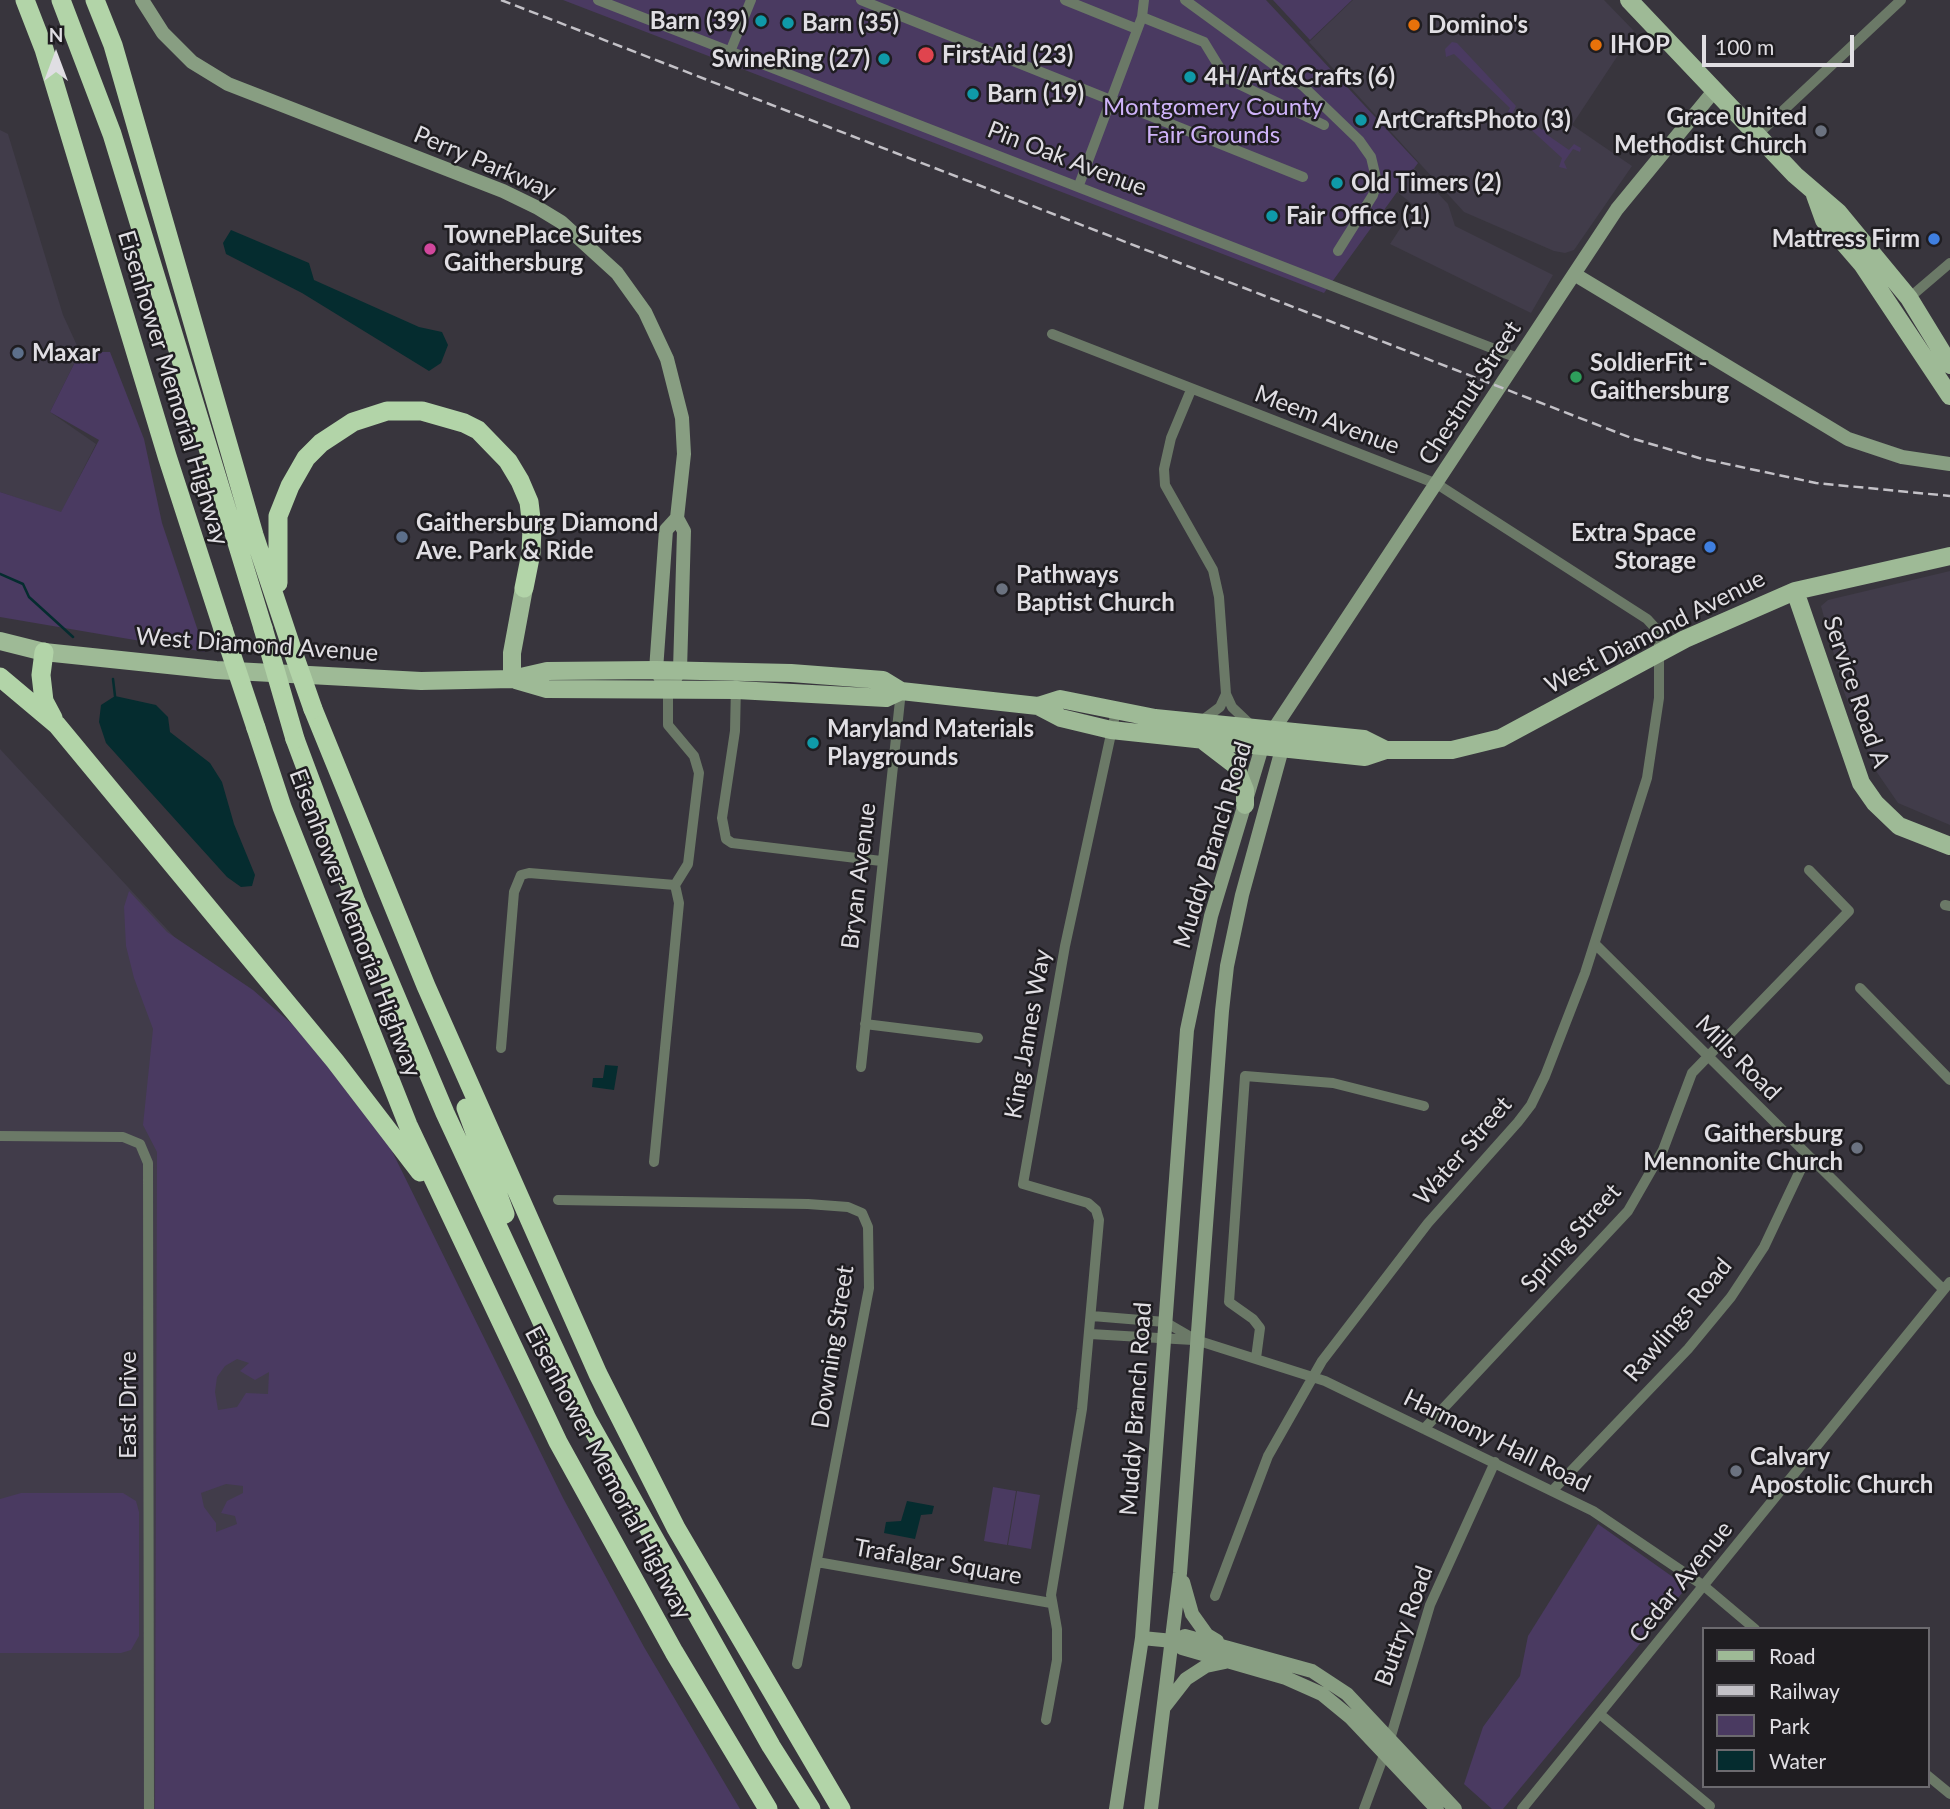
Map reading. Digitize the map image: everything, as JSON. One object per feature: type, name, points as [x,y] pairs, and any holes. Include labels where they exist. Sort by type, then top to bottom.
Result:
[{"type":"highway","name":"Eisenhower Memorial Highway","points":[[25,0],[44,49],[167,456],[282,807],[403,1112],[558,1442],[674,1652],[768,1809]]},
{"type":"highway","points":[[61,0],[113,134],[295,739],[356,902],[445,1113],[587,1419],[771,1746],[811,1809]]},
{"type":"highway","points":[[95,0],[113,45],[254,535],[313,709],[377,867],[459,1063],[598,1374],[676,1528],[841,1809]]},
{"type":"highway","points":[[291,645],[276,572],[278,516],[290,486],[306,458],[321,443],[353,422],[387,411],[422,411],[464,423],[478,430],[508,461],[529,502],[531,553],[524,589]]},
{"type":"highway","points":[[44,652],[41,674],[44,701],[57,725]]},
{"type":"highway","points":[[0,677],[57,725],[164,851],[397,1139],[454,1222]]},
{"type":"highway","points":[[377,867],[545,1328]]},
{"type":"main road","points":[[1629,0],[1815,195],[1838,212],[1909,298],[1950,365]]},
{"type":"main road","points":[[1815,195],[1824,220],[1862,264],[1950,396]]},
{"type":"main road","name":"West Diamond Avenue","points":[[1038,706],[1060,699],[1262,747],[1365,757],[1385,750],[1441,751],[1501,738],[1660,652],[1795,591],[1950,556]]},
{"type":"main road","points":[[512,679],[512,653],[524,589]]},
{"type":"main road","name":"Service Road A","points":[[1795,591],[1861,783],[1875,803],[1899,826],[1950,846]]},
{"type":"main road","name":"West Diamond Avenue","points":[[0,641],[44,652],[216,670],[421,681],[512,679],[547,671],[656,670],[735,671],[883,680],[901,691],[1038,706],[1061,718],[1111,730],[1201,731],[1252,726],[1364,739],[1385,750]]},
{"type":"main road","name":"West Diamond Avenue","points":[[512,679],[547,689],[737,690],[886,698],[901,691]]},
{"type":"main road","points":[[1201,731],[1235,765],[1245,790],[1245,805]]},
{"type":"street","name":"Perry Parkway","points":[[142,0],[163,33],[192,62],[228,83],[503,191],[562,222],[601,255],[645,312],[676,384],[684,454],[677,518],[684,531],[680,670]]},
{"type":"street","name":"Pin Oak Avenue","points":[[598,0],[1079,185],[1520,359]]},
{"type":"street","points":[[730,52],[751,0]]},
{"type":"street","points":[[862,0],[1303,177]]},
{"type":"street","points":[[1065,0],[1137,29]]},
{"type":"street","points":[[1079,185],[1142,18],[1144,0]]},
{"type":"street","points":[[1185,0],[1303,86],[1359,140],[1371,157],[1377,182],[1373,195],[1338,251]]},
{"type":"street","points":[[1756,135],[1901,0]]},
{"type":"street","points":[[1142,18],[1204,42],[1226,78],[1324,125]]},
{"type":"street","name":"Chestnut Street","points":[[1275,730],[1630,191],[1714,91]]},
{"type":"street","points":[[1909,298],[1950,263]]},
{"type":"street","points":[[1574,274],[1848,439],[1902,457],[1950,464]]},
{"type":"street","name":"Meem Avenue","points":[[1052,334],[1437,484],[1647,619],[1659,632],[1660,652]]},
{"type":"street","points":[[1191,390],[1171,438],[1164,469],[1165,485],[1217,582],[1226,694],[1232,707],[1252,726]]},
{"type":"street","name":"Perry Parkway","points":[[656,670],[666,530],[677,518]]},
{"type":"street","name":"Water Street","points":[[1215,1596],[1269,1456],[1312,1377],[1404,1254],[1531,1105],[1595,944],[1647,778],[1659,698],[1660,652]]},
{"type":"street","points":[[654,1162],[679,902],[675,885],[688,864],[699,773],[694,756],[668,725],[667,690],[656,670]]},
{"type":"street","points":[[667,690],[680,670]]},
{"type":"street","points":[[735,671],[737,690],[722,818],[723,833],[732,843],[881,861]]},
{"type":"street","name":"Bryan Avenue","points":[[861,1067],[901,691]]},
{"type":"street","points":[[1201,731],[1220,707],[1226,694]]},
{"type":"street","name":"King James Way","points":[[1046,1720],[1057,1660],[1057,1629],[1051,1603],[1077,1449],[1092,1316],[1099,1220],[1096,1210],[1088,1203],[1023,1184],[1065,946],[1116,711]]},
{"type":"street","name":"Muddy Branch Road","points":[[1116,1809],[1142,1637],[1187,1030],[1211,916],[1262,747],[1275,730]]},
{"type":"street","name":"Muddy Branch Road","points":[[1151,1809],[1180,1573],[1227,966],[1242,895],[1282,748],[1275,730]]},
{"type":"street","name":"Spring Street","points":[[1424,1429],[1628,1211],[1663,1150],[1692,1073],[1849,911],[1809,870]]},
{"type":"street","points":[[500,1048],[514,892],[521,875],[530,873],[675,885]]},
{"type":"street","name":"Mills Road","points":[[1595,944],[1807,1156],[1947,1285]]},
{"type":"street","points":[[1860,988],[1950,1080]]},
{"type":"street","points":[[865,1024],[978,1038]]},
{"type":"street","points":[[1256,1358],[1260,1328],[1253,1318],[1230,1302],[1245,1076],[1333,1083],[1424,1106]]},
{"type":"street","name":"East Drive","points":[[0,1136],[123,1136],[140,1144],[148,1163],[149,1809]]},
{"type":"street","name":"Rawlings Road","points":[[1552,1491],[1688,1349],[1731,1297],[1764,1247],[1807,1156]]},
{"type":"street","name":"Downing Street","points":[[558,1199],[808,1204],[848,1207],[862,1213],[868,1227],[869,1288],[797,1664]]},
{"type":"street","name":"Cedar Avenue","points":[[1522,1809],[1601,1715],[1947,1285]]},
{"type":"street","points":[[1092,1316],[1165,1322],[1196,1340]]},
{"type":"street","points":[[1090,1334],[1196,1340]]},
{"type":"street","name":"Harmony Hall Road","points":[[1196,1340],[1312,1377],[1593,1511],[1704,1586],[1753,1627]]},
{"type":"street","name":"Buttry Road","points":[[1364,1809],[1390,1740],[1430,1605],[1495,1462]]},
{"type":"street","name":"Trafalgar Square","points":[[817,1562],[1051,1603]]},
{"type":"street","points":[[1180,1573],[1192,1614],[1207,1635],[1225,1645]]},
{"type":"street","points":[[1142,1637],[1173,1641],[1185,1636],[1225,1645],[1292,1664],[1329,1681],[1347,1694],[1455,1809]]},
{"type":"street","points":[[1173,1641],[1182,1648],[1286,1678],[1322,1694],[1336,1704],[1437,1809]]},
{"type":"street","points":[[1164,1707],[1186,1679],[1206,1666],[1230,1661]]},
{"type":"street","points":[[1601,1715],[1710,1806]]},
{"type":"street","points":[[1929,1777],[1950,1794]]},
{"type":"shaded area","points":[[1353,0],[1604,0],[1634,31],[1572,125],[1632,166],[1574,250],[1565,253],[1554,251],[1464,212],[1309,42]]},
{"type":"shaded area","points":[[0,130],[8,134],[63,315],[80,352],[50,412],[96,444],[61,513],[0,492]]},
{"type":"shaded area","points":[[1414,168],[1448,204],[1455,226],[1553,275],[1531,313],[1390,244],[1415,206],[1397,192]]},
{"type":"shaded area","points":[[1950,571],[1950,825],[1898,803],[1876,771],[1844,692],[1821,606],[1828,600]]},
{"type":"shaded area","points":[[0,749],[330,1105],[714,1809],[0,1809]]},
{"type":"green space","name":"Montgomery County Fair Grounds","points":[[563,0],[1266,0],[1418,163],[1324,293]]},
{"type":"green space","points":[[1273,0],[1352,0],[1310,40]]},
{"type":"green space","points":[[1452,42],[1457,43],[1516,106],[1511,116],[1506,115],[1510,108],[1454,54],[1446,57],[1445,49]]},
{"type":"green space","points":[[1531,114],[1530,121],[1542,130],[1550,126],[1546,134],[1569,150],[1574,144],[1581,148],[1580,152],[1573,149],[1564,162],[1567,169],[1559,167],[1562,158],[1526,125],[1519,128]]},
{"type":"green space","points":[[80,352],[110,352],[144,439],[162,523],[205,652],[0,617],[0,492],[61,512],[99,440],[50,412]]},
{"type":"green space","points":[[129,891],[167,932],[253,990],[292,1024],[335,1073],[388,1143],[563,1498],[644,1647],[740,1809],[155,1809],[157,1152],[143,1125],[153,1029],[134,978],[126,946],[124,907]],"holes":[[[237,1359],[249,1363],[240,1371],[255,1380],[269,1372],[268,1394],[246,1393],[237,1407],[218,1410],[215,1392],[217,1377],[225,1366]],[[226,1484],[243,1486],[243,1493],[227,1501],[221,1513],[235,1516],[237,1524],[216,1532],[216,1523],[204,1507],[201,1493]]]},
{"type":"green space","points":[[993,1487],[1016,1491],[1007,1545],[984,1541]]},
{"type":"green space","points":[[1017,1491],[1040,1495],[1031,1549],[1008,1545]]},
{"type":"green space","points":[[21,1493],[123,1493],[136,1501],[139,1512],[139,1636],[131,1650],[121,1653],[0,1653],[0,1499]]},
{"type":"green space","points":[[1598,1524],[1687,1587],[1503,1809],[1492,1809],[1464,1784],[1483,1727],[1520,1676],[1528,1636]]},
{"type":"water","points":[[231,230],[309,263],[314,280],[419,327],[442,332],[448,345],[441,363],[429,371],[302,293],[226,254],[223,243]]},
{"type":"water","points":[[115,696],[156,705],[168,717],[170,732],[210,763],[222,782],[234,824],[255,875],[252,886],[241,887],[227,877],[106,743],[99,722],[101,705]]},
{"type":"water","points":[[605,1065],[618,1066],[614,1090],[592,1087],[593,1078],[603,1078]]},
{"type":"water","points":[[907,1501],[934,1506],[932,1514],[921,1515],[915,1539],[884,1533],[886,1522],[901,1521]]},
{"type":"waterway","points":[[0,574],[23,584],[29,597],[73,637]]},
{"type":"waterway","points":[[113,679],[115,696]]},
{"type":"railway","points":[[501,0],[1634,439],[1699,458],[1816,483],[1950,496]]},
{"type":"place","name":"Barn (39)","points":[[761,21]]},
{"type":"place","name":"Barn (35)","points":[[788,23]]},
{"type":"place","name":"Domino's","points":[[1414,25]]},
{"type":"place","name":"IHOP","points":[[1596,45]]},
{"type":"place","name":"FirstAid (23)","points":[[926,55]]},
{"type":"place","name":"SwineRing (27)","points":[[884,59]]},
{"type":"place","name":"4H/Art&Crafts (6)","points":[[1190,77]]},
{"type":"place","name":"Barn (19)","points":[[973,94]]},
{"type":"place","name":"ArtCraftsPhoto (3)","points":[[1361,120]]},
{"type":"place","name":"Grace United Methodist Church","points":[[1821,131]]},
{"type":"place","name":"Old Timers (2)","points":[[1337,183]]},
{"type":"place","name":"Fair Office (1)","points":[[1272,216]]},
{"type":"place","name":"Mattress Firm","points":[[1934,239]]},
{"type":"place","name":"TownePlace Suites Gaithersburg","points":[[430,249]]},
{"type":"place","name":"Maxar","points":[[18,353]]},
{"type":"place","name":"SoldierFit - Gaithersburg","points":[[1576,377]]},
{"type":"place","name":"Gaithersburg Diamond Ave. Park & Ride","points":[[402,537]]},
{"type":"place","name":"Extra Space Storage","points":[[1710,547]]},
{"type":"place","name":"Pathways Baptist Church","points":[[1002,589]]},
{"type":"place","name":"Maryland Materials Playgrounds","points":[[813,743]]},
{"type":"place","name":"Gaithersburg Mennonite Church","points":[[1857,1148]]},
{"type":"place","name":"Calvary Apostolic Church","points":[[1736,1471]]}]
